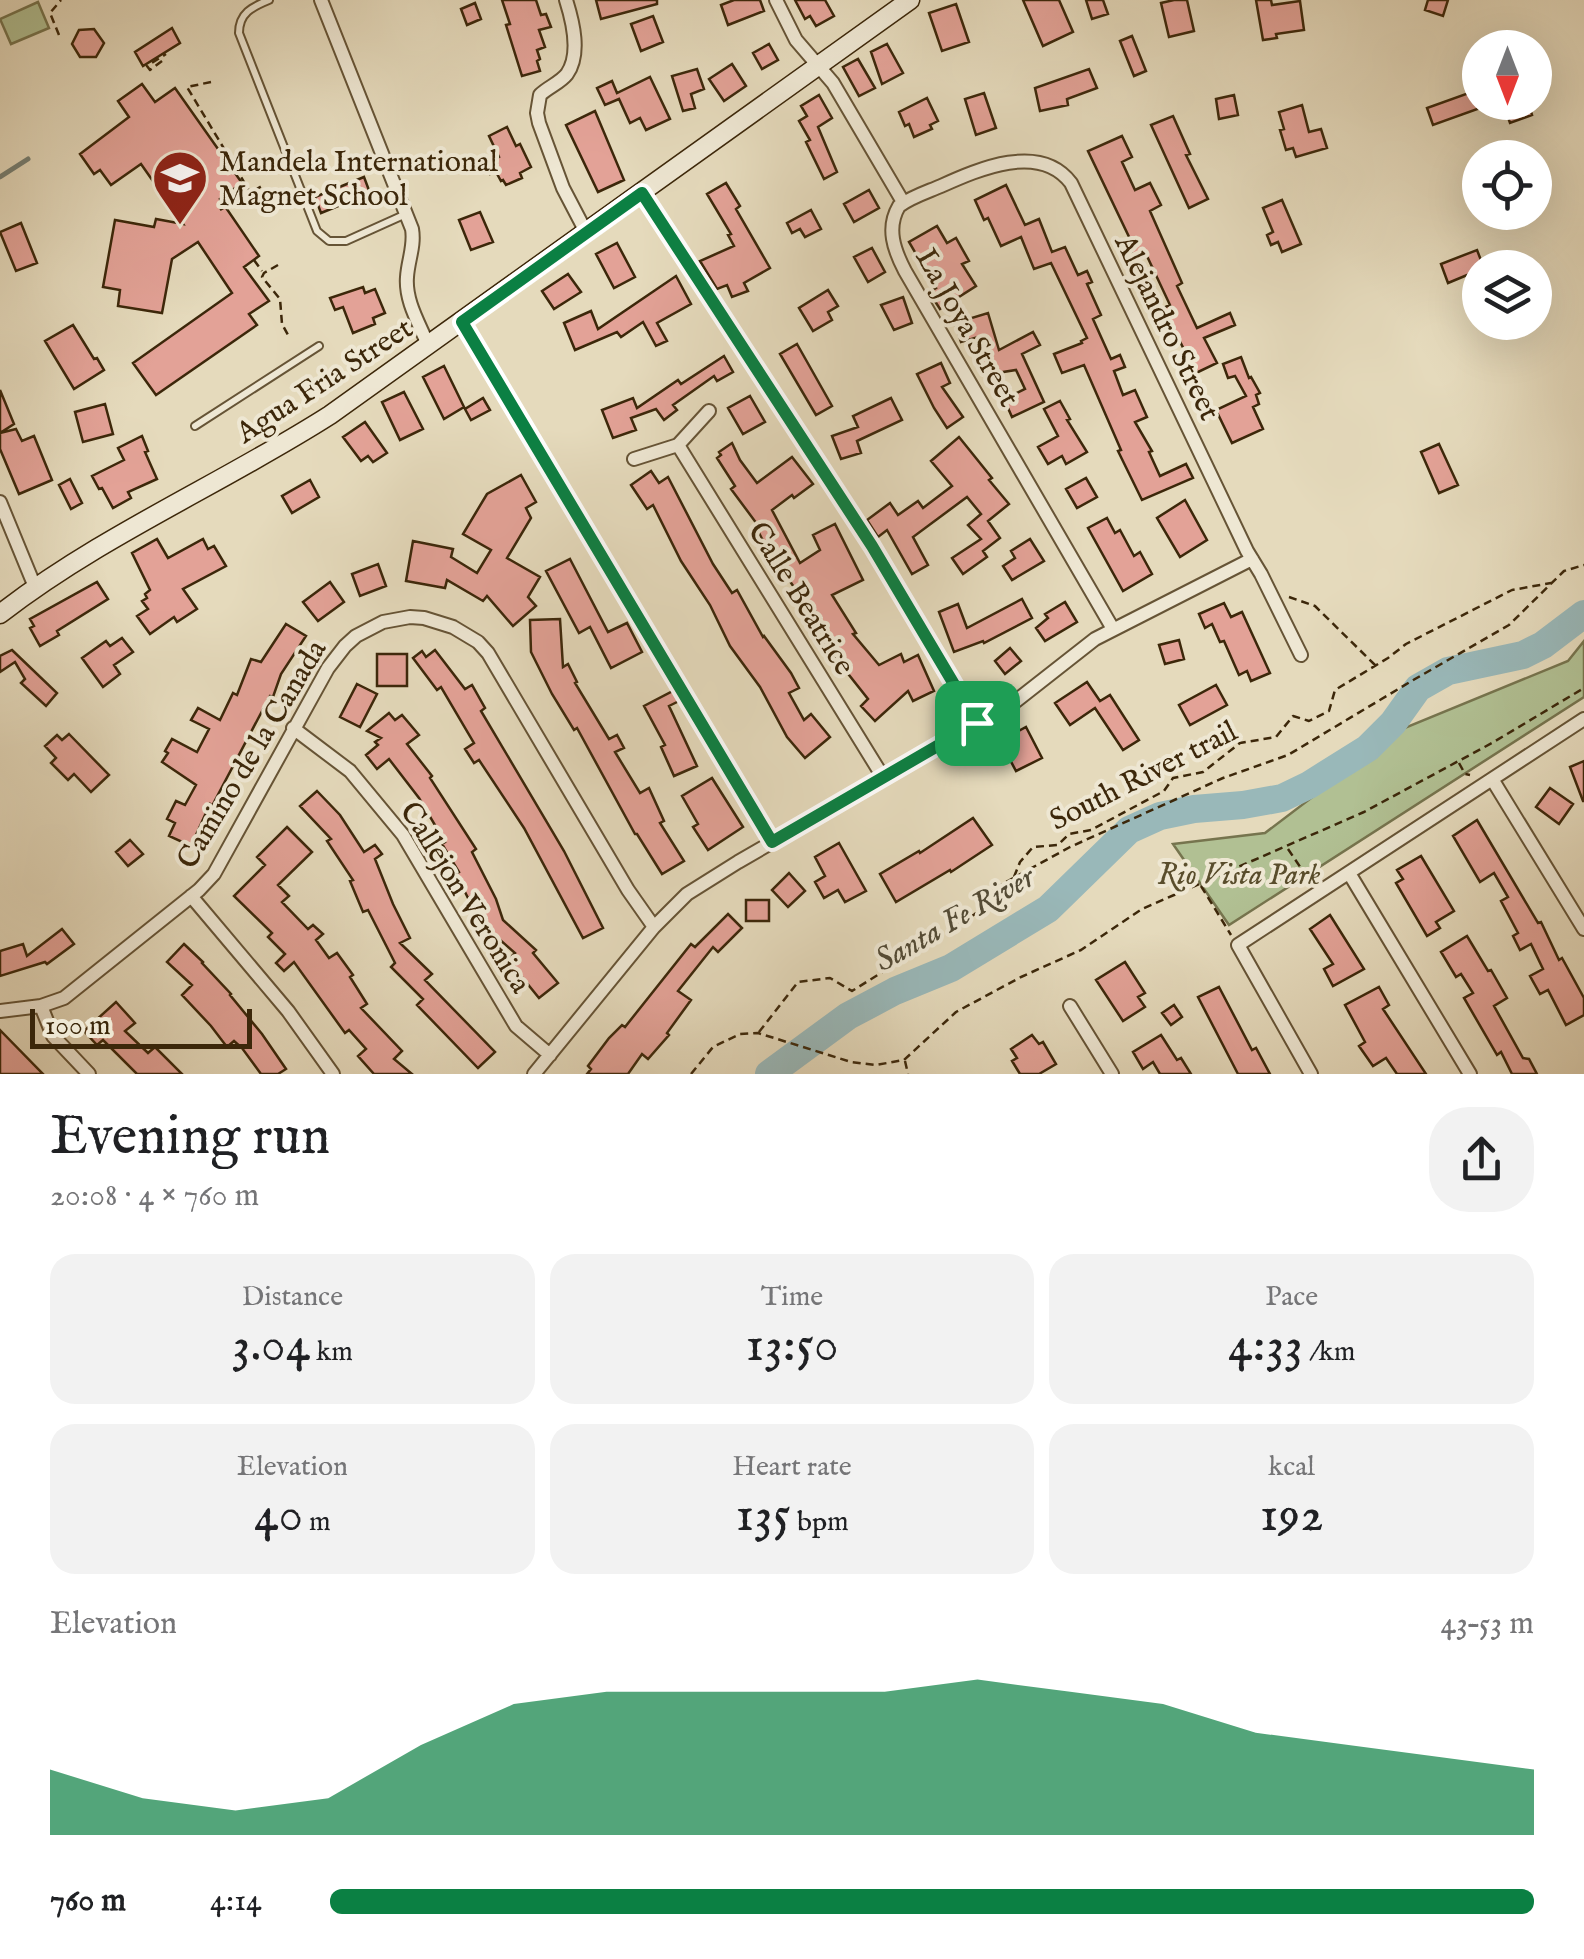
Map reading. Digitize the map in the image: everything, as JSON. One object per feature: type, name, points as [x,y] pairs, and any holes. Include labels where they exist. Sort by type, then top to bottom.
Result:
[{"type":"street","points":[[321,0],[407,214],[414,238],[407,289],[428,345]]},
{"type":"street","points":[[566,0],[574,34],[572,64],[561,80],[540,95],[537,113],[563,188],[586,232]]},
{"type":"street","points":[[776,0],[796,40],[833,82],[903,202]]},
{"type":"street","name":"Agua Fria Street","points":[[0,614],[86,554],[297,436],[910,0]]},
{"type":"street","name":"Alejandro Street","points":[[903,202],[994,165],[1041,163],[1066,176],[1300,656]]},
{"type":"street","points":[[642,193],[872,546],[977,723]]},
{"type":"street","name":"La Joya Street","points":[[903,202],[896,210],[892,226],[901,263],[1113,629]]},
{"type":"street","points":[[634,459],[678,445],[709,412]]},
{"type":"street","name":"Calle Beatrice","points":[[678,445],[883,777]]},
{"type":"street","points":[[0,502],[34,587]]},
{"type":"street","points":[[534,1074],[654,926],[688,894],[1016,700],[1090,642],[1252,559]]},
{"type":"street","name":"Camino de la Canada","points":[[0,1011],[42,1006],[73,992],[207,882],[220,866],[335,657],[356,636],[396,619],[439,621],[478,642],[497,665],[628,890],[654,926]]},
{"type":"street","points":[[1311,1074],[1238,945],[1584,718]]},
{"type":"street","name":"Callejon Veronica","points":[[294,728],[339,762],[403,835],[516,1026],[550,1055]]},
{"type":"street","points":[[1492,779],[1584,929]]},
{"type":"street","points":[[1349,873],[1470,1074]]},
{"type":"street","points":[[192,896],[288,1010],[334,1074]]},
{"type":"street","points":[[42,1006],[54,1036],[89,1074]]},
{"type":"street","points":[[1070,1006],[1112,1074]]},
{"type":"lane","points":[[269,0],[245,12],[239,34],[317,231],[330,241],[346,241],[407,214]]},
{"type":"lane","points":[[462,322],[772,842]]},
{"type":"lane","points":[[196,426],[319,346]]},
{"type":"path","points":[[59,36],[50,12],[61,0]]},
{"type":"path","points":[[162,62],[150,70],[147,66],[167,55]]},
{"type":"path","points":[[211,82],[186,87],[250,192]]},
{"type":"path","points":[[220,210],[262,186]]},
{"type":"path","points":[[254,260],[264,273]]},
{"type":"path","points":[[278,264],[262,277],[280,299],[282,324],[288,334]]},
{"type":"path","points":[[758,1033],[798,982],[830,978],[852,991],[975,914],[995,888],[1070,847],[1223,778],[1288,756],[1509,625],[1564,570],[1584,564]]},
{"type":"path","name":"South River trail","points":[[1013,878],[1020,862],[1034,847],[1058,845],[1069,834],[1091,830],[1164,791],[1173,778],[1203,772],[1240,743],[1276,737],[1293,716],[1310,721],[1329,711],[1334,690],[1406,644],[1512,590],[1552,583]]},
{"type":"path","points":[[1268,589],[1315,606],[1375,665]]},
{"type":"path","points":[[692,1074],[713,1047],[740,1034],[774,1037],[851,1062],[876,1065],[904,1060],[956,1012],[1081,950],[1142,909],[1364,812],[1584,688]]},
{"type":"path","points":[[1287,848],[1310,881]]},
{"type":"path","points":[[1200,885],[1238,945]]},
{"type":"path","points":[[904,1060],[908,1074]]},
{"type":"green space","points":[[38,2],[49,28],[11,44],[0,19]]},
{"type":"green space","name":"Rio Vista Park","points":[[1584,641],[1584,697],[1229,925],[1173,844],[1265,833],[1402,729],[1568,661]]},
{"type":"building","points":[[502,0],[536,0],[541,15],[546,14],[551,27],[539,30],[545,47],[537,50],[540,71],[522,76]]},
{"type":"building","points":[[596,0],[657,0],[657,4],[601,19]]},
{"type":"building","points":[[734,0],[760,0],[764,11],[728,25],[721,5]]},
{"type":"building","points":[[795,0],[825,0],[834,16],[816,26],[810,16],[805,19]]},
{"type":"building","points":[[1023,0],[1059,0],[1073,32],[1043,46]]},
{"type":"building","points":[[1086,0],[1103,0],[1108,14],[1092,19]]},
{"type":"building","points":[[1187,0],[1194,31],[1169,37],[1161,3]]},
{"type":"building","points":[[1256,0],[1271,0],[1272,5],[1300,1],[1304,30],[1263,40]]},
{"type":"building","points":[[1428,0],[1448,0],[1443,16],[1425,10]]},
{"type":"building","points":[[475,3],[481,19],[467,25],[461,9]]},
{"type":"building","points":[[956,4],[969,42],[942,51],[929,13]]},
{"type":"building","points":[[653,16],[663,42],[641,51],[631,24]]},
{"type":"building","points":[[172,28],[180,43],[143,66],[135,52]]},
{"type":"building","points":[[94,29],[104,43],[96,57],[80,57],[72,44],[79,30]]},
{"type":"building","points":[[1132,36],[1146,71],[1134,76],[1120,41]]},
{"type":"building","points":[[769,44],[778,60],[762,69],[753,53]]},
{"type":"building","points":[[887,44],[903,73],[882,84],[871,52]]},
{"type":"building","points":[[858,59],[875,88],[859,96],[843,67]]},
{"type":"building","points":[[732,64],[746,86],[724,101],[709,79]]},
{"type":"building","points":[[697,69],[704,89],[691,94],[695,108],[683,111],[672,76]]},
{"type":"building","points":[[1089,69],[1097,88],[1067,99],[1068,105],[1040,111],[1035,88]]},
{"type":"building","points":[[650,77],[670,119],[646,130],[640,118],[630,123],[619,99],[605,105],[597,88],[612,81],[617,93]]},
{"type":"building","points":[[142,84],[155,102],[175,88],[242,183],[220,199],[259,256],[244,267],[269,301],[249,314],[257,325],[156,395],[133,363],[232,293],[198,242],[172,259],[162,313],[118,306],[120,290],[103,287],[115,220],[154,227],[156,219],[183,224],[141,164],[111,185],[100,170],[94,174],[80,154],[129,117],[118,101]]},
{"type":"building","points":[[984,93],[996,128],[976,135],[965,99]]},
{"type":"building","points":[[819,95],[832,118],[818,127],[837,172],[824,179],[799,121],[807,116],[801,106]]},
{"type":"building","points":[[1234,95],[1238,115],[1219,119],[1216,99]]},
{"type":"building","points":[[1462,95],[1462,115],[1433,125],[1427,108]]},
{"type":"building","points":[[927,98],[938,121],[930,125],[932,129],[914,137],[899,112]]},
{"type":"building","points":[[1302,105],[1309,132],[1321,129],[1327,148],[1296,157],[1293,148],[1286,150],[1279,112]]},
{"type":"building","points":[[595,111],[624,180],[598,192],[566,125]]},
{"type":"building","points":[[1173,116],[1190,154],[1186,155],[1208,199],[1189,208],[1151,125]]},
{"type":"building","points":[[507,127],[531,167],[520,173],[522,178],[506,185],[496,172],[490,174],[485,164],[499,157],[489,136]]},
{"type":"building","points":[[1122,136],[1132,157],[1122,162],[1135,190],[1150,183],[1161,205],[1150,211],[1197,328],[1230,313],[1235,325],[1204,338],[1217,363],[1196,373],[1163,308],[1170,305],[1146,254],[1135,259],[1126,240],[1130,239],[1088,151]]},
{"type":"building","points":[[364,177],[370,193],[321,213],[315,197]]},
{"type":"building","points":[[726,183],[740,206],[736,209],[770,268],[744,283],[748,291],[732,297],[727,285],[717,289],[700,261],[734,246],[707,194]]},
{"type":"building","points":[[1006,185],[1025,225],[1039,219],[1052,252],[1065,247],[1078,275],[1087,271],[1092,282],[1087,284],[1101,315],[1093,319],[1111,359],[1120,355],[1125,367],[1114,371],[1123,395],[1135,390],[1147,417],[1135,422],[1152,451],[1149,452],[1160,476],[1186,464],[1193,478],[1142,500],[1084,365],[1062,373],[1054,354],[1087,338],[1051,263],[1034,269],[1021,237],[1001,246],[975,200]]},
{"type":"building","points":[[869,190],[879,208],[854,222],[844,204]]},
{"type":"building","points":[[1282,200],[1301,244],[1282,252],[1278,242],[1271,245],[1267,235],[1273,232],[1263,208]]},
{"type":"building","points":[[811,210],[821,229],[805,237],[800,229],[792,233],[787,223]]},
{"type":"building","points":[[480,212],[493,242],[471,250],[459,220]]},
{"type":"building","points":[[21,223],[37,263],[16,271],[0,232]]},
{"type":"building","points":[[937,226],[947,243],[956,238],[969,261],[962,264],[976,286],[940,309],[929,292],[936,288],[909,242]]},
{"type":"building","points":[[617,243],[635,277],[614,288],[596,254]]},
{"type":"building","points":[[872,248],[885,272],[868,282],[854,257]]},
{"type":"building","points":[[1462,256],[1462,277],[1448,283],[1441,264]]},
{"type":"building","points":[[568,274],[581,292],[554,309],[542,291]]},
{"type":"building","points":[[676,276],[691,304],[657,323],[667,341],[656,346],[643,322],[621,337],[617,332],[575,350],[564,323],[591,311],[598,329]]},
{"type":"building","points":[[363,287],[365,293],[375,289],[385,313],[373,318],[375,324],[353,333],[343,307],[335,310],[330,298]]},
{"type":"building","points":[[828,290],[838,306],[828,312],[832,320],[813,331],[799,308]]},
{"type":"building","points":[[903,297],[912,323],[894,330],[881,305]]},
{"type":"building","points":[[988,313],[999,350],[1033,332],[1040,345],[1022,354],[1044,402],[1012,417],[1004,399],[1025,389],[1016,370],[984,375],[978,337],[961,342],[955,323]]},
{"type":"building","points":[[73,325],[104,370],[74,389],[45,341]]},
{"type":"building","points":[[797,344],[832,406],[816,415],[780,354]]},
{"type":"building","points":[[724,356],[733,372],[717,381],[714,376],[673,405],[677,410],[664,420],[656,409],[631,418],[636,430],[613,438],[602,410],[633,398],[637,408]]},
{"type":"building","points":[[1241,357],[1260,393],[1256,395],[1259,404],[1253,407],[1263,429],[1232,443],[1216,410],[1246,396],[1235,376],[1228,378],[1223,364]]},
{"type":"building","points":[[941,363],[950,383],[942,387],[963,417],[947,428],[917,374]]},
{"type":"building","points":[[444,366],[464,407],[444,419],[423,377]]},
{"type":"building","points":[[0,390],[14,424],[0,433]]},
{"type":"building","points":[[404,392],[423,429],[400,440],[382,402]]},
{"type":"building","points":[[750,396],[765,422],[743,434],[728,408]]},
{"type":"building","points":[[483,398],[490,410],[471,420],[465,409]]},
{"type":"building","points":[[891,398],[902,420],[857,441],[861,453],[841,459],[832,436],[858,427],[853,416]]},
{"type":"building","points":[[1060,401],[1087,452],[1066,464],[1062,456],[1048,464],[1038,447],[1058,436],[1044,409]]},
{"type":"building","points":[[105,404],[113,434],[83,442],[75,412]]},
{"type":"building","points":[[365,422],[387,453],[373,462],[368,456],[361,461],[343,437]]},
{"type":"building","points":[[16,429],[22,441],[34,436],[52,480],[19,494],[0,449],[0,433]]},
{"type":"building","points":[[142,436],[157,479],[128,492],[131,498],[113,508],[92,476],[124,460],[118,448]]},
{"type":"building","points":[[959,437],[1009,504],[988,521],[1000,538],[983,551],[987,557],[963,574],[952,558],[981,539],[968,525],[981,514],[967,497],[913,537],[928,565],[912,574],[887,530],[878,537],[867,520],[890,503],[898,515],[918,501],[923,508],[952,486],[931,461]]},
{"type":"building","points":[[732,443],[757,483],[792,457],[813,484],[772,510],[800,563],[820,550],[813,535],[835,524],[863,580],[832,595],[856,633],[853,634],[879,665],[901,654],[904,662],[918,655],[934,691],[913,701],[908,691],[875,721],[861,706],[868,699],[823,638],[830,634],[812,606],[808,608],[776,566],[757,529],[760,528],[731,489],[735,486],[717,458]]},
{"type":"building","points":[[1439,444],[1458,485],[1439,493],[1421,452]]},
{"type":"building","points":[[651,471],[659,483],[668,477],[713,564],[732,593],[737,590],[763,637],[791,673],[799,688],[789,693],[804,720],[811,714],[830,737],[805,758],[787,737],[760,687],[730,646],[653,505],[647,509],[631,485]]},
{"type":"building","points":[[521,475],[536,502],[526,508],[531,518],[507,558],[540,577],[528,597],[536,606],[513,626],[487,596],[483,601],[447,580],[445,588],[406,581],[413,541],[453,549],[451,557],[477,573],[491,550],[463,534],[487,494]]},
{"type":"building","points":[[1086,478],[1097,497],[1077,508],[1066,489]]},
{"type":"building","points":[[70,479],[82,503],[71,509],[59,485]]},
{"type":"building","points":[[310,480],[319,497],[292,513],[282,496]]},
{"type":"building","points":[[1185,500],[1207,540],[1180,557],[1157,518]]},
{"type":"building","points":[[1107,518],[1115,533],[1120,530],[1134,556],[1140,552],[1152,574],[1123,591],[1088,528]]},
{"type":"building","points":[[157,539],[168,558],[203,539],[208,549],[214,546],[226,566],[183,589],[197,609],[177,622],[174,617],[150,634],[137,616],[148,609],[142,601],[150,590],[132,553]]},
{"type":"building","points":[[1030,539],[1044,561],[1012,580],[1003,566],[1015,558],[1011,551]]},
{"type":"building","points":[[570,559],[608,632],[627,623],[642,652],[611,668],[590,627],[579,633],[546,571]]},
{"type":"building","points":[[378,564],[386,586],[360,596],[352,574]]},
{"type":"building","points":[[97,582],[108,599],[40,646],[30,628],[34,626],[30,619]]},
{"type":"building","points":[[330,582],[344,602],[318,621],[303,602]]},
{"type":"building","points":[[1022,599],[1032,618],[984,643],[954,652],[939,612],[958,604],[967,628]]},
{"type":"building","points":[[1065,602],[1077,622],[1045,641],[1036,628],[1048,618],[1045,614]]},
{"type":"building","points":[[1224,603],[1231,617],[1242,612],[1270,673],[1251,681],[1247,671],[1239,675],[1212,624],[1205,628],[1199,614]]},
{"type":"building","points":[[560,619],[563,667],[568,664],[609,739],[617,735],[624,748],[615,752],[640,793],[649,788],[664,821],[660,823],[684,861],[662,874],[635,834],[577,728],[574,730],[552,694],[531,652],[530,620]]},
{"type":"building","points":[[286,624],[306,636],[281,674],[273,697],[270,696],[210,804],[191,846],[169,836],[175,823],[167,819],[176,801],[185,805],[196,785],[162,762],[168,753],[165,751],[172,739],[197,752],[209,729],[191,720],[198,708],[220,720],[233,693],[237,695],[251,659],[261,662]]},
{"type":"building","points":[[122,638],[133,652],[114,665],[120,674],[103,687],[82,658],[106,641],[110,646]]},
{"type":"building","points":[[1179,640],[1184,659],[1165,664],[1159,645]]},
{"type":"building","points":[[1010,648],[1021,661],[1005,674],[995,661]]},
{"type":"building","points":[[12,650],[57,693],[46,706],[21,683],[25,679],[15,662],[0,672],[0,656]]},
{"type":"building","points":[[435,650],[465,689],[472,685],[485,708],[481,711],[564,851],[603,928],[583,938],[524,828],[479,760],[474,763],[465,749],[474,743],[441,687],[437,690],[413,658],[422,651],[426,657]]},
{"type":"building","points":[[377,654],[407,654],[407,686],[377,686]]},
{"type":"building","points":[[1087,682],[1100,701],[1110,695],[1139,740],[1123,750],[1095,708],[1070,725],[1055,703]]},
{"type":"building","points":[[357,684],[377,694],[360,727],[340,717]]},
{"type":"building","points":[[1216,685],[1227,705],[1190,725],[1179,705]]},
{"type":"building","points":[[673,691],[679,701],[669,706],[697,766],[674,776],[661,747],[665,745],[644,706]]},
{"type":"building","points":[[389,713],[395,720],[402,715],[419,735],[407,744],[432,776],[476,849],[472,852],[503,920],[536,950],[533,953],[558,983],[539,998],[517,971],[505,963],[515,953],[489,933],[475,894],[468,898],[456,874],[459,872],[442,844],[445,842],[419,798],[389,759],[377,769],[366,755],[381,738],[367,731]]},
{"type":"building","points":[[1026,727],[1042,758],[1016,771],[1000,741]]},
{"type":"building","points":[[69,734],[109,775],[91,792],[74,774],[68,780],[51,763],[56,758],[45,746],[57,735],[62,740]]},
{"type":"building","points":[[1584,761],[1584,801],[1583,801],[1570,767]]},
{"type":"building","points":[[712,778],[743,827],[708,850],[693,827],[698,824],[682,796]]},
{"type":"building","points":[[1550,788],[1573,804],[1559,824],[1536,807]]},
{"type":"building","points":[[317,791],[340,815],[364,852],[375,845],[382,854],[375,859],[410,938],[400,943],[432,974],[425,980],[495,1052],[478,1068],[417,1005],[423,999],[391,967],[395,963],[368,910],[363,912],[350,881],[353,880],[327,841],[331,839],[300,806]]},
{"type":"building","points":[[973,818],[992,845],[896,902],[880,874]]},
{"type":"building","points":[[1477,820],[1584,998],[1584,1015],[1566,1025],[1548,990],[1540,994],[1530,976],[1543,969],[1531,944],[1520,950],[1513,936],[1518,933],[1501,901],[1508,897],[1494,873],[1480,882],[1453,836]]},
{"type":"building","points":[[287,827],[312,852],[278,885],[289,896],[282,902],[308,929],[313,925],[323,934],[316,940],[329,958],[337,953],[353,975],[350,977],[367,1004],[361,1008],[402,1051],[394,1059],[412,1074],[374,1074],[358,1056],[366,1049],[349,1030],[345,1033],[294,962],[284,971],[276,963],[285,954],[268,937],[272,933],[234,896],[265,865],[257,857]]},
{"type":"building","points":[[130,840],[143,854],[128,866],[116,852]]},
{"type":"building","points":[[839,843],[866,891],[845,902],[838,890],[824,898],[815,882],[825,876],[815,857]]},
{"type":"building","points":[[1421,856],[1454,911],[1436,922],[1440,928],[1427,936],[1396,883],[1403,879],[1397,870]]},
{"type":"building","points":[[789,873],[805,891],[788,907],[772,890]]},
{"type":"building","points":[[746,900],[769,900],[769,921],[746,921]]},
{"type":"building","points":[[728,914],[742,928],[718,952],[713,947],[678,991],[691,1000],[648,1059],[642,1054],[628,1074],[587,1074],[591,1069],[588,1066],[609,1038],[622,1025],[625,1027],[691,944],[695,947]]},
{"type":"building","points":[[1330,915],[1364,969],[1333,986],[1324,969],[1333,964],[1310,929]]},
{"type":"building","points":[[62,929],[74,944],[47,964],[0,976],[0,951],[23,944],[27,956]]},
{"type":"building","points":[[1467,936],[1507,998],[1494,1006],[1523,1058],[1529,1059],[1537,1074],[1512,1074],[1464,998],[1473,993],[1461,974],[1456,977],[1441,952]]},
{"type":"building","points":[[184,944],[231,994],[286,1069],[278,1074],[261,1074],[234,1041],[227,1047],[182,995],[192,985],[167,962]]},
{"type":"building","points":[[1125,962],[1145,993],[1138,997],[1145,1007],[1123,1021],[1096,980]]},
{"type":"building","points":[[1219,987],[1252,1050],[1256,1048],[1270,1074],[1238,1074],[1198,997]]},
{"type":"building","points":[[1379,987],[1389,1005],[1383,1009],[1426,1074],[1397,1074],[1386,1058],[1373,1066],[1359,1046],[1365,1042],[1345,1005]]},
{"type":"building","points":[[116,1002],[135,1023],[125,1031],[148,1053],[155,1047],[182,1074],[137,1074],[103,1040],[97,1045],[84,1031]]},
{"type":"building","points":[[1174,1005],[1182,1017],[1171,1025],[1162,1013]]},
{"type":"building","points":[[0,1030],[43,1074],[0,1074]]},
{"type":"building","points":[[1032,1035],[1039,1044],[1043,1042],[1056,1064],[1039,1074],[1020,1074],[1012,1061],[1017,1058],[1011,1049]]},
{"type":"building","points":[[1161,1035],[1191,1074],[1160,1074],[1153,1062],[1143,1069],[1133,1052]]},
{"type":"waterway","points":[[0,177],[28,159]]},
{"type":"waterway","name":"Santa Fe River","points":[[769,1074],[848,1016],[951,968],[1048,909],[1129,830],[1160,816],[1282,798],[1368,748],[1393,723],[1418,688],[1448,671],[1523,655],[1584,614]]},
{"type":"place","name":"Mandela International Magnet School","points":[[180,227]]},
{"type":"route","points":[[642,193],[872,546],[977,723],[772,842],[462,322],[642,193]]}]
